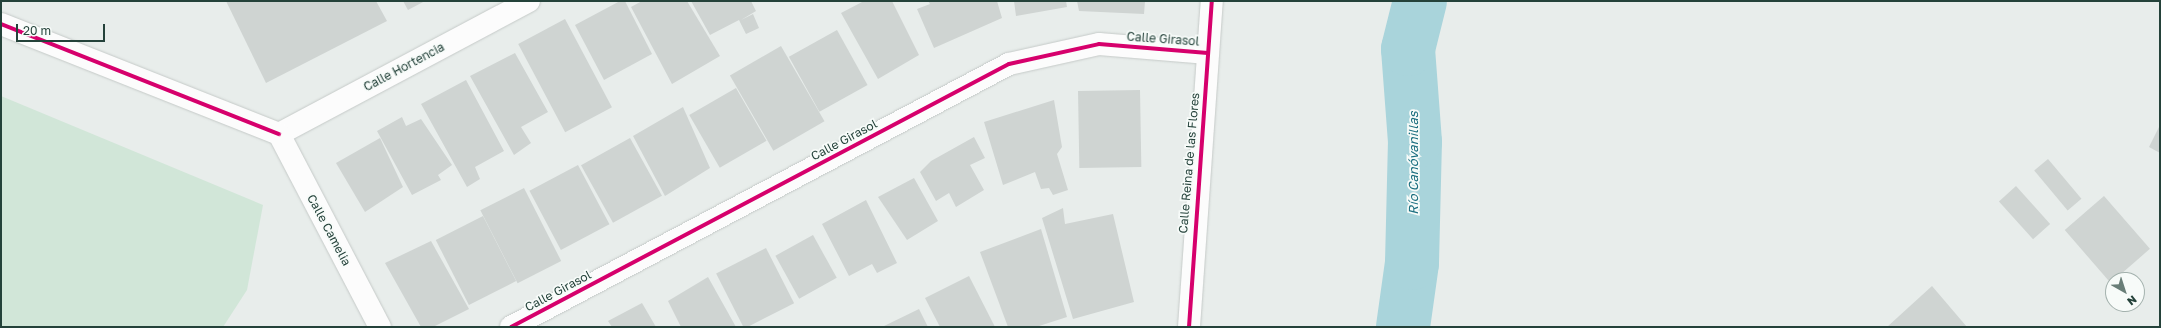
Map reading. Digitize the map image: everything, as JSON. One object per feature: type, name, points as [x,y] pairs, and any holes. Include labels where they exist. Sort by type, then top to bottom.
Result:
[{"type":"street","name":"Calle Hortencia","points":[[279,134],[529,1]]},
{"type":"street","name":"Calle Reina de las Flores","points":[[1189,327],[1212,1]]},
{"type":"street","points":[[1,24],[279,134]]},
{"type":"street","name":"Calle Girasol","points":[[510,327],[1009,64],[1099,44],[1208,53]]},
{"type":"street","name":"Calle Camelia","points":[[279,134],[380,327]]},
{"type":"green space","points":[[1,96],[263,205],[247,290],[223,327],[1,327]]},
{"type":"building","points":[[226,1],[376,1],[387,21],[266,83]]},
{"type":"building","points":[[403,1],[425,1],[408,10]]},
{"type":"building","points":[[620,1],[625,1],[652,54],[604,80],[575,25]]},
{"type":"building","points":[[642,1],[687,1],[720,56],[672,84],[631,7]]},
{"type":"building","points":[[691,1],[751,1],[756,11],[741,20],[753,14],[759,28],[746,34],[739,20],[710,35]]},
{"type":"building","points":[[864,1],[892,1],[919,55],[878,79],[841,13]]},
{"type":"building","points":[[928,1],[997,1],[1002,18],[934,48],[917,9],[930,4]]},
{"type":"building","points":[[1014,1],[1066,1],[1067,7],[1016,16]]},
{"type":"building","points":[[1077,1],[1145,1],[1144,14],[1079,11]]},
{"type":"building","points":[[565,19],[612,107],[565,132],[518,44]]},
{"type":"building","points":[[837,30],[868,85],[819,112],[789,57]]},
{"type":"building","points":[[781,46],[824,121],[773,151],[730,76]]},
{"type":"building","points":[[515,53],[548,112],[521,127],[531,143],[514,155],[470,76]]},
{"type":"building","points":[[466,80],[504,151],[475,167],[480,179],[467,187],[421,104]]},
{"type":"building","points":[[736,88],[766,141],[720,168],[689,115]]},
{"type":"building","points":[[1140,90],[1141,167],[1079,168],[1078,91]]},
{"type":"building","points":[[1054,100],[1062,147],[1057,154],[1068,190],[1053,195],[1049,188],[1041,189],[1035,172],[1003,185],[984,122]]},
{"type":"building","points":[[683,107],[710,168],[665,196],[633,136]]},
{"type":"building","points":[[402,117],[406,126],[421,119],[452,165],[438,175],[441,180],[412,195],[377,131]]},
{"type":"building","points":[[2160,125],[2160,153],[2149,147]]},
{"type":"building","points":[[974,137],[985,158],[970,165],[984,190],[956,207],[949,193],[936,201],[920,172],[931,161]]},
{"type":"building","points":[[380,138],[403,187],[365,212],[336,163]]},
{"type":"building","points":[[630,138],[662,196],[613,223],[581,165]]},
{"type":"building","points":[[2048,159],[2081,199],[2068,210],[2034,171]]},
{"type":"building","points":[[578,165],[609,224],[561,250],[529,191]]},
{"type":"building","points":[[914,178],[938,221],[907,240],[878,197]]},
{"type":"building","points":[[2016,186],[2050,224],[2033,239],[1999,201]]},
{"type":"building","points":[[524,188],[561,261],[518,283],[480,210]]},
{"type":"building","points":[[2104,196],[2150,249],[2123,272],[2105,272],[2105,276],[2065,230]]},
{"type":"building","points":[[866,200],[897,263],[877,273],[872,264],[849,276],[822,224]]},
{"type":"building","points":[[1063,208],[1065,224],[1113,214],[1134,302],[1073,319],[1042,218]]},
{"type":"building","points":[[483,216],[516,281],[469,305],[436,240]]},
{"type":"building","points":[[1041,229],[1067,317],[1036,327],[1008,327],[980,252]]},
{"type":"building","points":[[813,235],[837,278],[799,299],[775,256]]},
{"type":"building","points":[[431,241],[469,309],[433,327],[421,327],[385,263]]},
{"type":"building","points":[[766,248],[794,303],[748,327],[743,327],[716,273]]},
{"type":"building","points":[[969,276],[995,327],[940,327],[925,298]]},
{"type":"building","points":[[708,277],[736,327],[681,327],[668,301]]},
{"type":"building","points":[[1932,286],[1967,327],[1887,327]]},
{"type":"building","points":[[642,303],[656,327],[612,327],[608,321]]},
{"type":"building","points":[[919,309],[928,327],[882,327]]},
{"type":"waterway","name":"Río Canóvanillas","points":[[1403,327],[1412,263],[1415,142],[1408,49],[1420,1]]},
{"type":"cycle path","points":[[1189,327],[1212,1]]},
{"type":"cycle path","points":[[1,24],[279,134]]},
{"type":"cycle path","points":[[511,327],[1009,64],[1099,44],[1208,53]]}]
